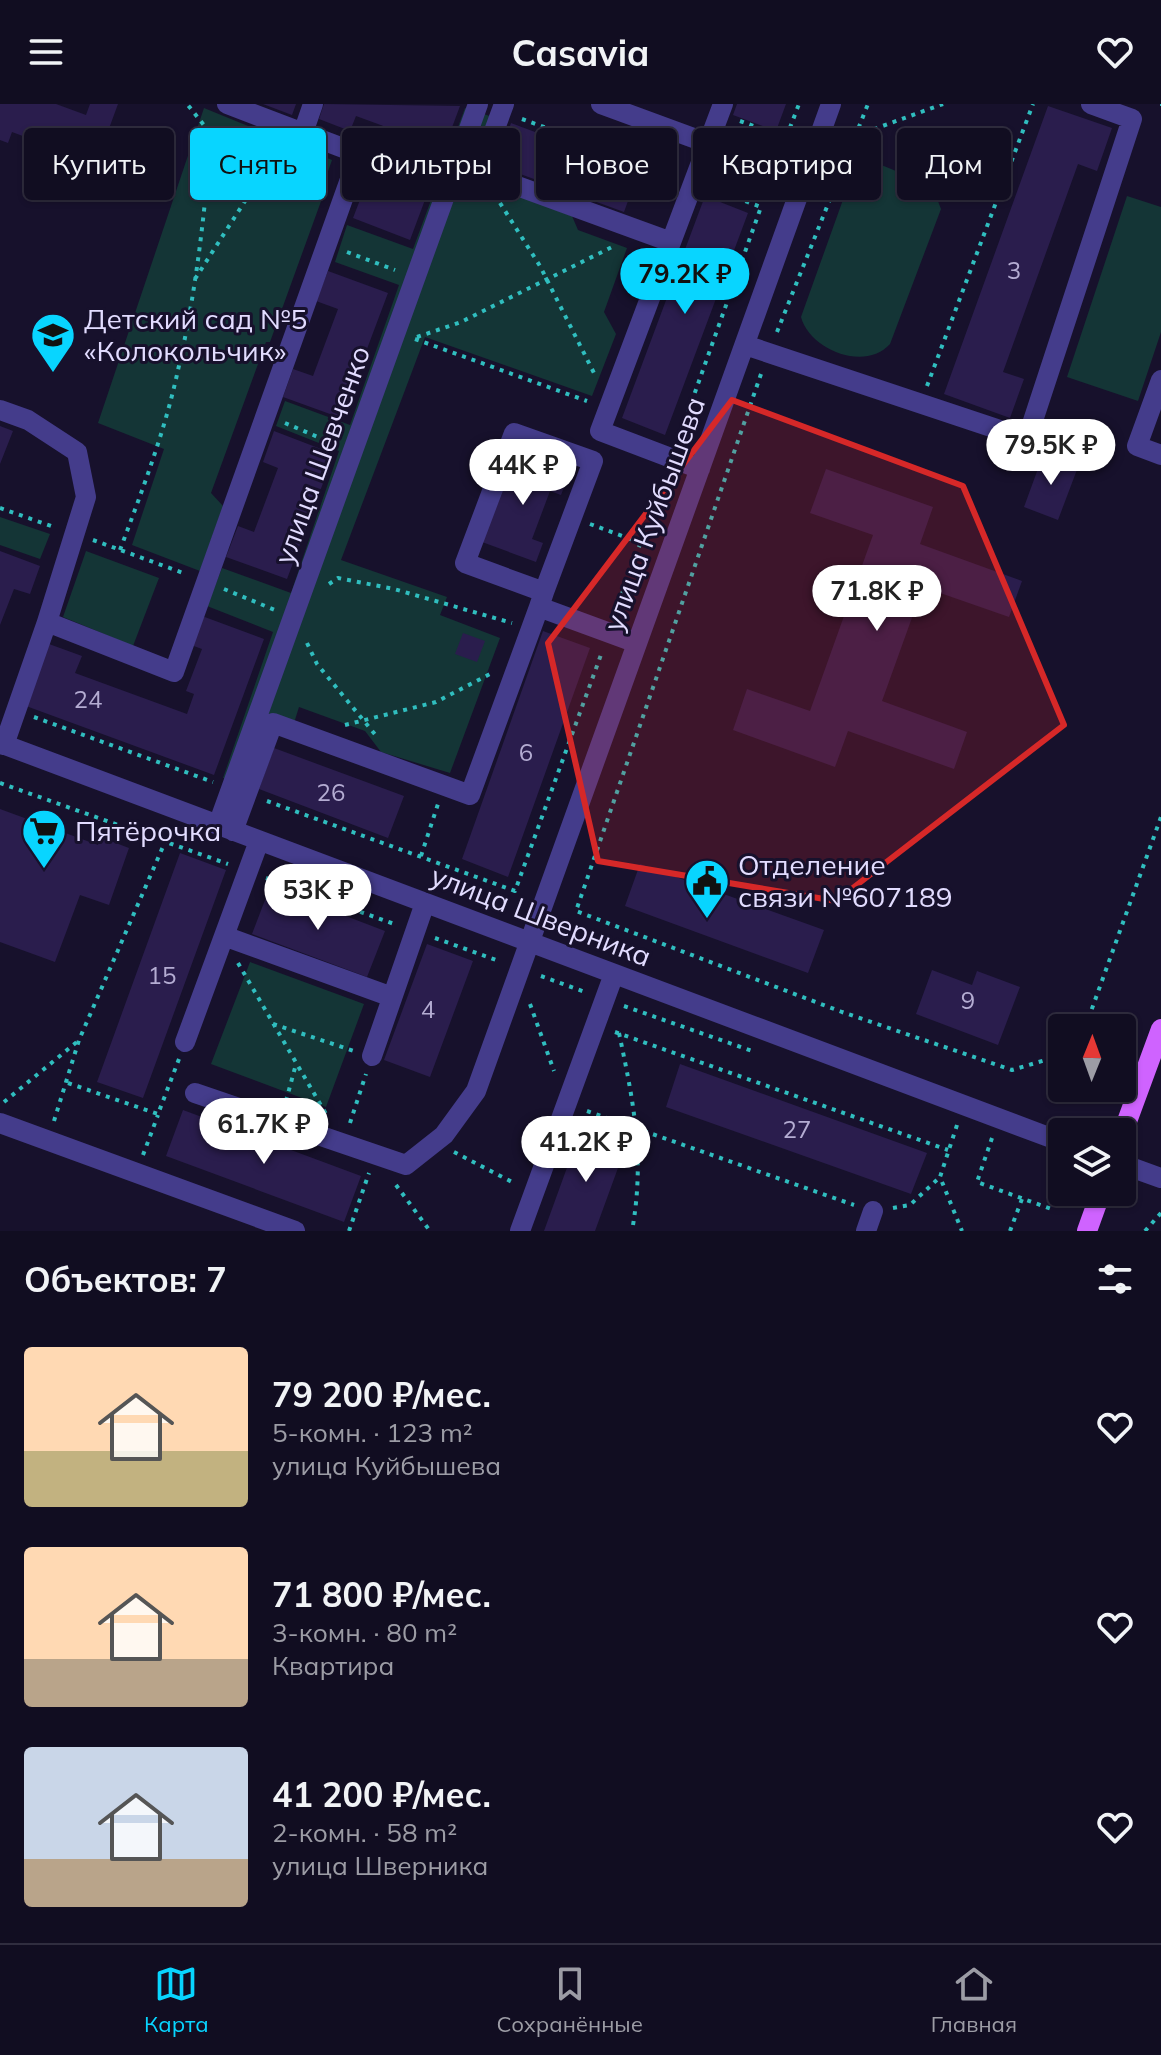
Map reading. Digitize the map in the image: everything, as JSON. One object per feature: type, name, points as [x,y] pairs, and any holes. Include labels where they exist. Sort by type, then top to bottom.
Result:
[{"type":"main road","points":[[1128,1118],[1161,1029]]},
{"type":"main road","points":[[1087,1231],[1096,1206]]},
{"type":"street","points":[[227,104],[289,128]]},
{"type":"street","points":[[299,128],[313,104]]},
{"type":"street","name":"улица Шевченко","points":[[226,828],[295,612],[478,104]]},
{"type":"street","points":[[601,104],[693,138]]},
{"type":"street","points":[[714,128],[723,104]]},
{"type":"street","name":"улица Куйбышева","points":[[823,128],[831,104]]},
{"type":"street","points":[[745,345],[1027,439],[1132,119],[1091,104]]},
{"type":"street","points":[[496,128],[503,108]]},
{"type":"street","points":[[47,622],[174,672],[359,154],[326,142]]},
{"type":"street","points":[[693,185],[600,431],[700,469]]},
{"type":"street","points":[[520,187],[671,242]]},
{"type":"street","name":"улица Куйбышева","points":[[378,1156],[406,1165],[435,1142],[476,1091],[797,200]]},
{"type":"street","points":[[1161,380],[1137,446],[1161,455]]},
{"type":"street","points":[[0,410],[28,420],[77,452],[86,497],[47,622],[2,744]]},
{"type":"street","points":[[226,828],[273,723],[470,795],[542,600],[593,461],[514,433],[465,563],[542,600],[609,632],[637,643]]},
{"type":"street","name":"улица Шверника","points":[[2,744],[1048,1137]]},
{"type":"street","points":[[185,1042],[259,841]]},
{"type":"street","points":[[372,1056],[425,903]]},
{"type":"street","points":[[224,936],[392,997]]},
{"type":"street","points":[[520,1231],[614,974]]},
{"type":"street","points":[[195,1093],[378,1156]]},
{"type":"street","points":[[0,1123],[295,1231]]},
{"type":"street","points":[[1136,1169],[1161,1178]]},
{"type":"path","points":[[120,550],[149,470],[178,370],[194,281],[211,134],[187,104]]},
{"type":"path","points":[[790,128],[799,104]]},
{"type":"path","points":[[858,128],[868,104]]},
{"type":"path","points":[[876,128],[943,104]]},
{"type":"path","points":[[920,403],[1033,104]]},
{"type":"path","points":[[503,108],[693,182]]},
{"type":"path","points":[[194,281],[250,200]]},
{"type":"path","points":[[497,200],[547,280],[609,407]]},
{"type":"path","points":[[515,891],[761,207],[742,200]]},
{"type":"path","points":[[829,200],[769,353],[576,911],[842,1012],[1012,1070],[1048,1059]]},
{"type":"path","points":[[609,407],[412,338],[461,322],[622,242],[636,229]]},
{"type":"path","points":[[326,244],[415,278]]},
{"type":"path","points":[[265,415],[353,451]]},
{"type":"path","points":[[0,508],[295,612],[317,664],[380,740]]},
{"type":"path","points":[[572,518],[641,543]]},
{"type":"path","points":[[295,612],[338,578],[394,589],[528,637]]},
{"type":"path","points":[[303,735],[436,702],[464,689],[528,637]]},
{"type":"path","points":[[0,783],[415,931],[520,972],[766,1056]]},
{"type":"path","points":[[420,857],[444,786]]},
{"type":"path","points":[[1090,1014],[1161,817]]},
{"type":"path","points":[[56,1117],[79,1040],[165,842]]},
{"type":"path","points":[[520,972],[566,1104],[638,1127],[869,1221],[910,1205],[940,1177],[957,1125],[969,1129]]},
{"type":"path","points":[[244,974],[344,1144]]},
{"type":"path","points":[[273,1024],[339,1046]]},
{"type":"path","points":[[595,1024],[948,1150]]},
{"type":"path","points":[[619,1033],[638,1127],[640,1189],[632,1231]]},
{"type":"path","points":[[0,1106],[79,1040]]},
{"type":"path","points":[[145,1151],[185,1042]]},
{"type":"path","points":[[280,1122],[296,1064]]},
{"type":"path","points":[[344,1144],[363,1082]]},
{"type":"path","points":[[68,1083],[158,1114]]},
{"type":"path","points":[[981,1133],[993,1137],[977,1182],[1054,1210]]},
{"type":"path","points":[[435,1142],[533,1194]]},
{"type":"path","points":[[349,1231],[378,1156]]},
{"type":"path","points":[[378,1156],[430,1231]]},
{"type":"path","points":[[940,1177],[962,1231]]},
{"type":"path","points":[[1010,1231],[1022,1199]]},
{"type":"path","points":[[1145,1231],[1161,1213]]},
{"type":"highlighted area","points":[[732,400],[963,486],[1064,725],[836,901],[598,861],[548,643]]},
{"type":"green space","points":[[204,108],[253,128],[197,128]]},
{"type":"green space","points":[[465,108],[493,117],[489,128],[458,128]]},
{"type":"green space","points":[[190,150],[190,200],[321,200],[211,493],[223,506],[200,571],[132,545],[164,449],[98,423]]},
{"type":"green space","points":[[326,158],[332,160],[326,177]]},
{"type":"green space","points":[[881,165],[897,171],[897,200],[937,200],[941,209],[890,344],[867,356],[840,353],[815,339],[801,317],[843,200],[881,200]]},
{"type":"green space","points":[[520,196],[572,216],[578,230],[627,248],[604,312],[616,334],[592,396],[425,337],[341,560],[447,597],[440,615],[500,638],[450,773],[381,752],[365,731],[299,707],[294,723],[275,716],[246,784],[223,778],[273,632],[207,606],[222,568],[291,593],[339,451],[276,426],[285,401],[350,425],[399,285],[335,262],[347,225],[413,249],[431,200],[520,200]]},
{"type":"green space","points":[[1127,196],[1161,207],[1161,332],[1138,401],[1067,377]]},
{"type":"green space","points":[[0,517],[50,534],[40,559],[0,545]]},
{"type":"green space","points":[[86,551],[159,578],[133,646],[63,617]]},
{"type":"green space","points":[[250,962],[364,1004],[326,1107],[211,1064]]},
{"type":"building","points":[[0,104],[56,104],[86,115],[90,104],[118,104],[109,128],[24,128],[24,136],[12,132],[8,143],[0,140]]},
{"type":"building","points":[[263,104],[296,104],[292,115]]},
{"type":"building","points":[[324,104],[460,106],[452,128],[389,128],[356,116],[351,128],[342,128],[319,119]]},
{"type":"building","points":[[737,104],[786,104],[777,128],[768,128],[733,115]]},
{"type":"building","points":[[1048,106],[1112,128],[1097,171],[1078,164],[1003,372],[1024,379],[1010,418],[944,394]]},
{"type":"building","points":[[511,123],[536,132],[536,180],[520,174],[520,128],[509,128]]},
{"type":"building","points":[[360,200],[425,200],[410,240],[353,218]]},
{"type":"building","points":[[591,200],[628,200],[624,212]]},
{"type":"building","points":[[704,200],[715,200],[748,213],[665,435],[622,418]]},
{"type":"building","points":[[328,271],[388,293],[341,418],[283,397],[293,369],[313,376],[338,309],[316,301]]},
{"type":"building","points":[[0,426],[13,431],[0,464]]},
{"type":"building","points":[[274,431],[334,454],[287,579],[226,557],[238,526],[254,532],[278,468],[263,462]]},
{"type":"building","points":[[515,454],[569,474],[561,495],[550,491],[532,539],[543,543],[536,562],[482,542]]},
{"type":"building","points":[[1043,455],[1078,467],[1058,520],[1024,507]]},
{"type":"building","points":[[826,469],[933,507],[920,544],[1022,581],[1009,617],[923,587],[882,701],[967,732],[954,769],[848,731],[835,767],[733,730],[747,689],[810,711],[873,535],[810,513]]},
{"type":"building","points":[[0,551],[40,566],[30,594],[14,589],[0,625]]},
{"type":"building","points":[[202,616],[264,639],[214,775],[26,706],[49,644],[82,656],[75,673],[187,714],[194,694],[186,691],[202,649],[191,645]]},
{"type":"building","points":[[543,631],[590,648],[508,877],[462,859]]},
{"type":"building","points":[[463,633],[485,641],[477,662],[455,654]]},
{"type":"building","points":[[274,748],[404,796],[388,838],[259,789]]},
{"type":"building","name":"Пятёрочка","points":[[0,809],[98,845],[100,837],[129,848],[109,905],[80,895],[55,962],[0,942]]},
{"type":"building","points":[[180,853],[226,870],[143,1098],[97,1082]]},
{"type":"building","points":[[640,864],[824,930],[808,973],[625,906]]},
{"type":"building","points":[[270,887],[385,931],[367,977],[252,934]]},
{"type":"building","points":[[427,944],[473,961],[430,1077],[384,1060]]},
{"type":"building","points":[[932,970],[972,985],[977,971],[1020,987],[998,1045],[916,1014]]},
{"type":"building","points":[[680,1064],[927,1153],[911,1194],[666,1107]]},
{"type":"building","points":[[183,1110],[361,1176],[344,1222],[166,1156]]},
{"type":"building","points":[[581,1129],[626,1146],[595,1231],[544,1231]]},
{"type":"place","name":"Детский сад №5 «Колокольчик»","points":[[53,374]]},
{"type":"place","name":"Пятёрочка","points":[[44,870]]},
{"type":"place","name":"Отделение связи №607189","points":[[707,920]]}]
